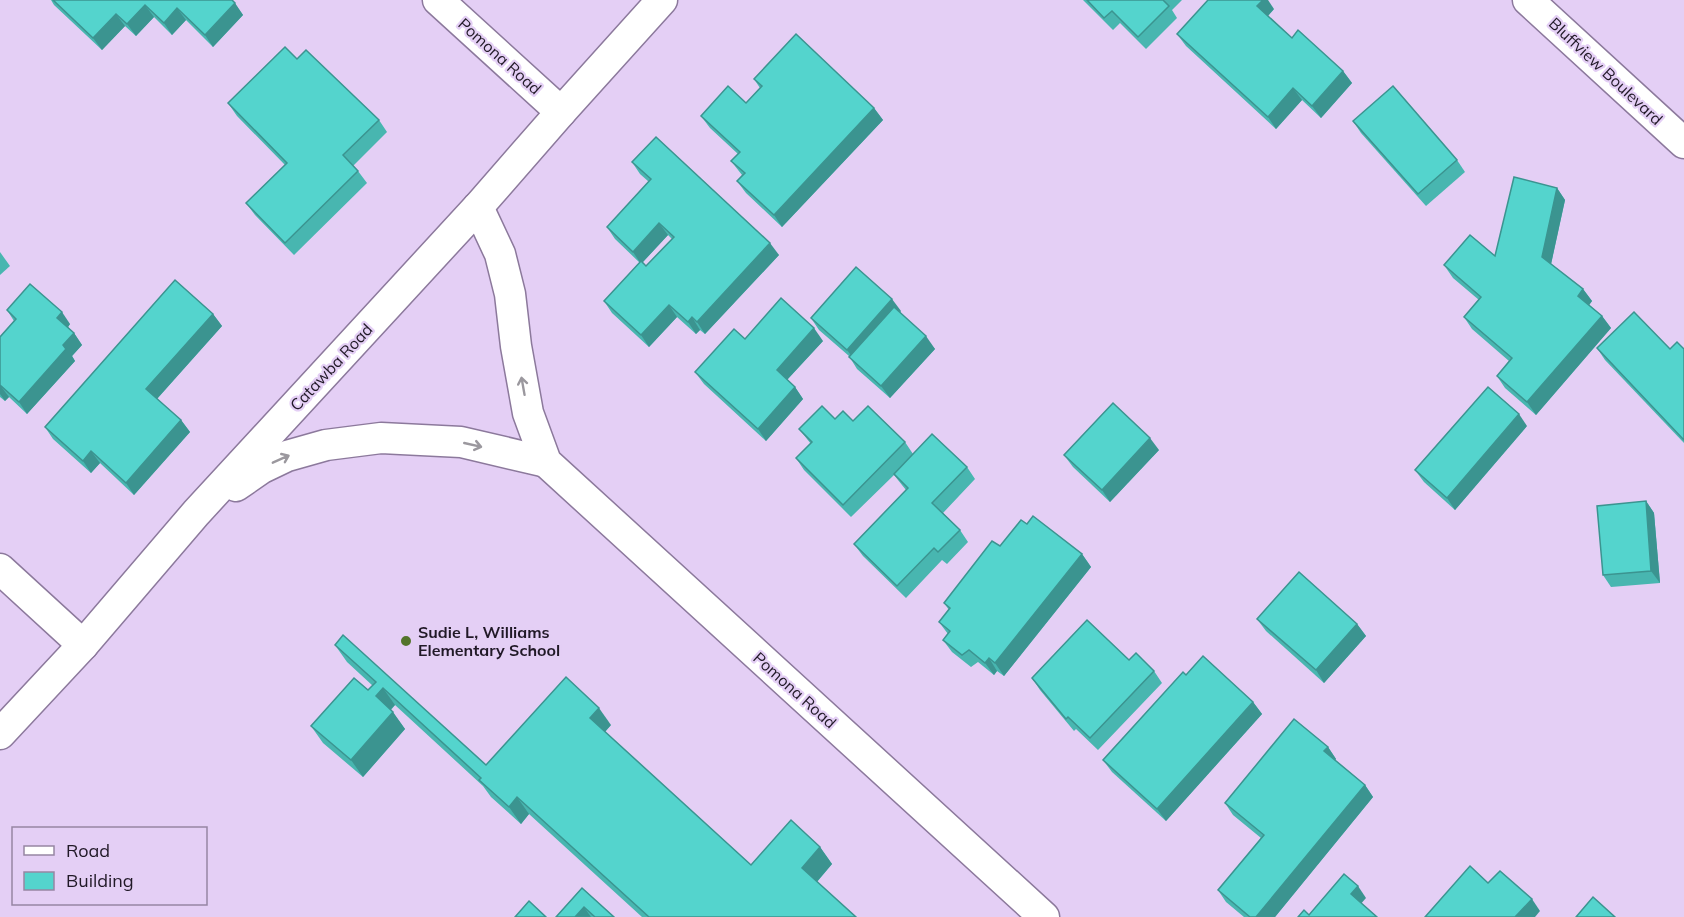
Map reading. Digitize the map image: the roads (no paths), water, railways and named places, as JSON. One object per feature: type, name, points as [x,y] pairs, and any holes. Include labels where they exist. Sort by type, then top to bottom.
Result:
[{"type":"street","name":"Pomona Road","points":[[438,0],[561,112]]},
{"type":"street","name":"Catawba Road","points":[[0,734],[82,645],[196,513],[478,207],[662,0]]},
{"type":"street","name":"Bluffview Boulevard","points":[[1528,0],[1684,143]]},
{"type":"street","name":"Pomona Road","points":[[478,207],[500,254],[510,294],[516,346],[528,412],[546,462],[1044,917]]},
{"type":"street","name":"Pomona Road","points":[[196,513],[262,468],[287,456],[326,445],[381,438],[461,442],[546,462]]},
{"type":"street","points":[[0,569],[82,645]]},
{"type":"place","name":"Sudie L, Williams Elementary School","points":[[406,641]]}]
